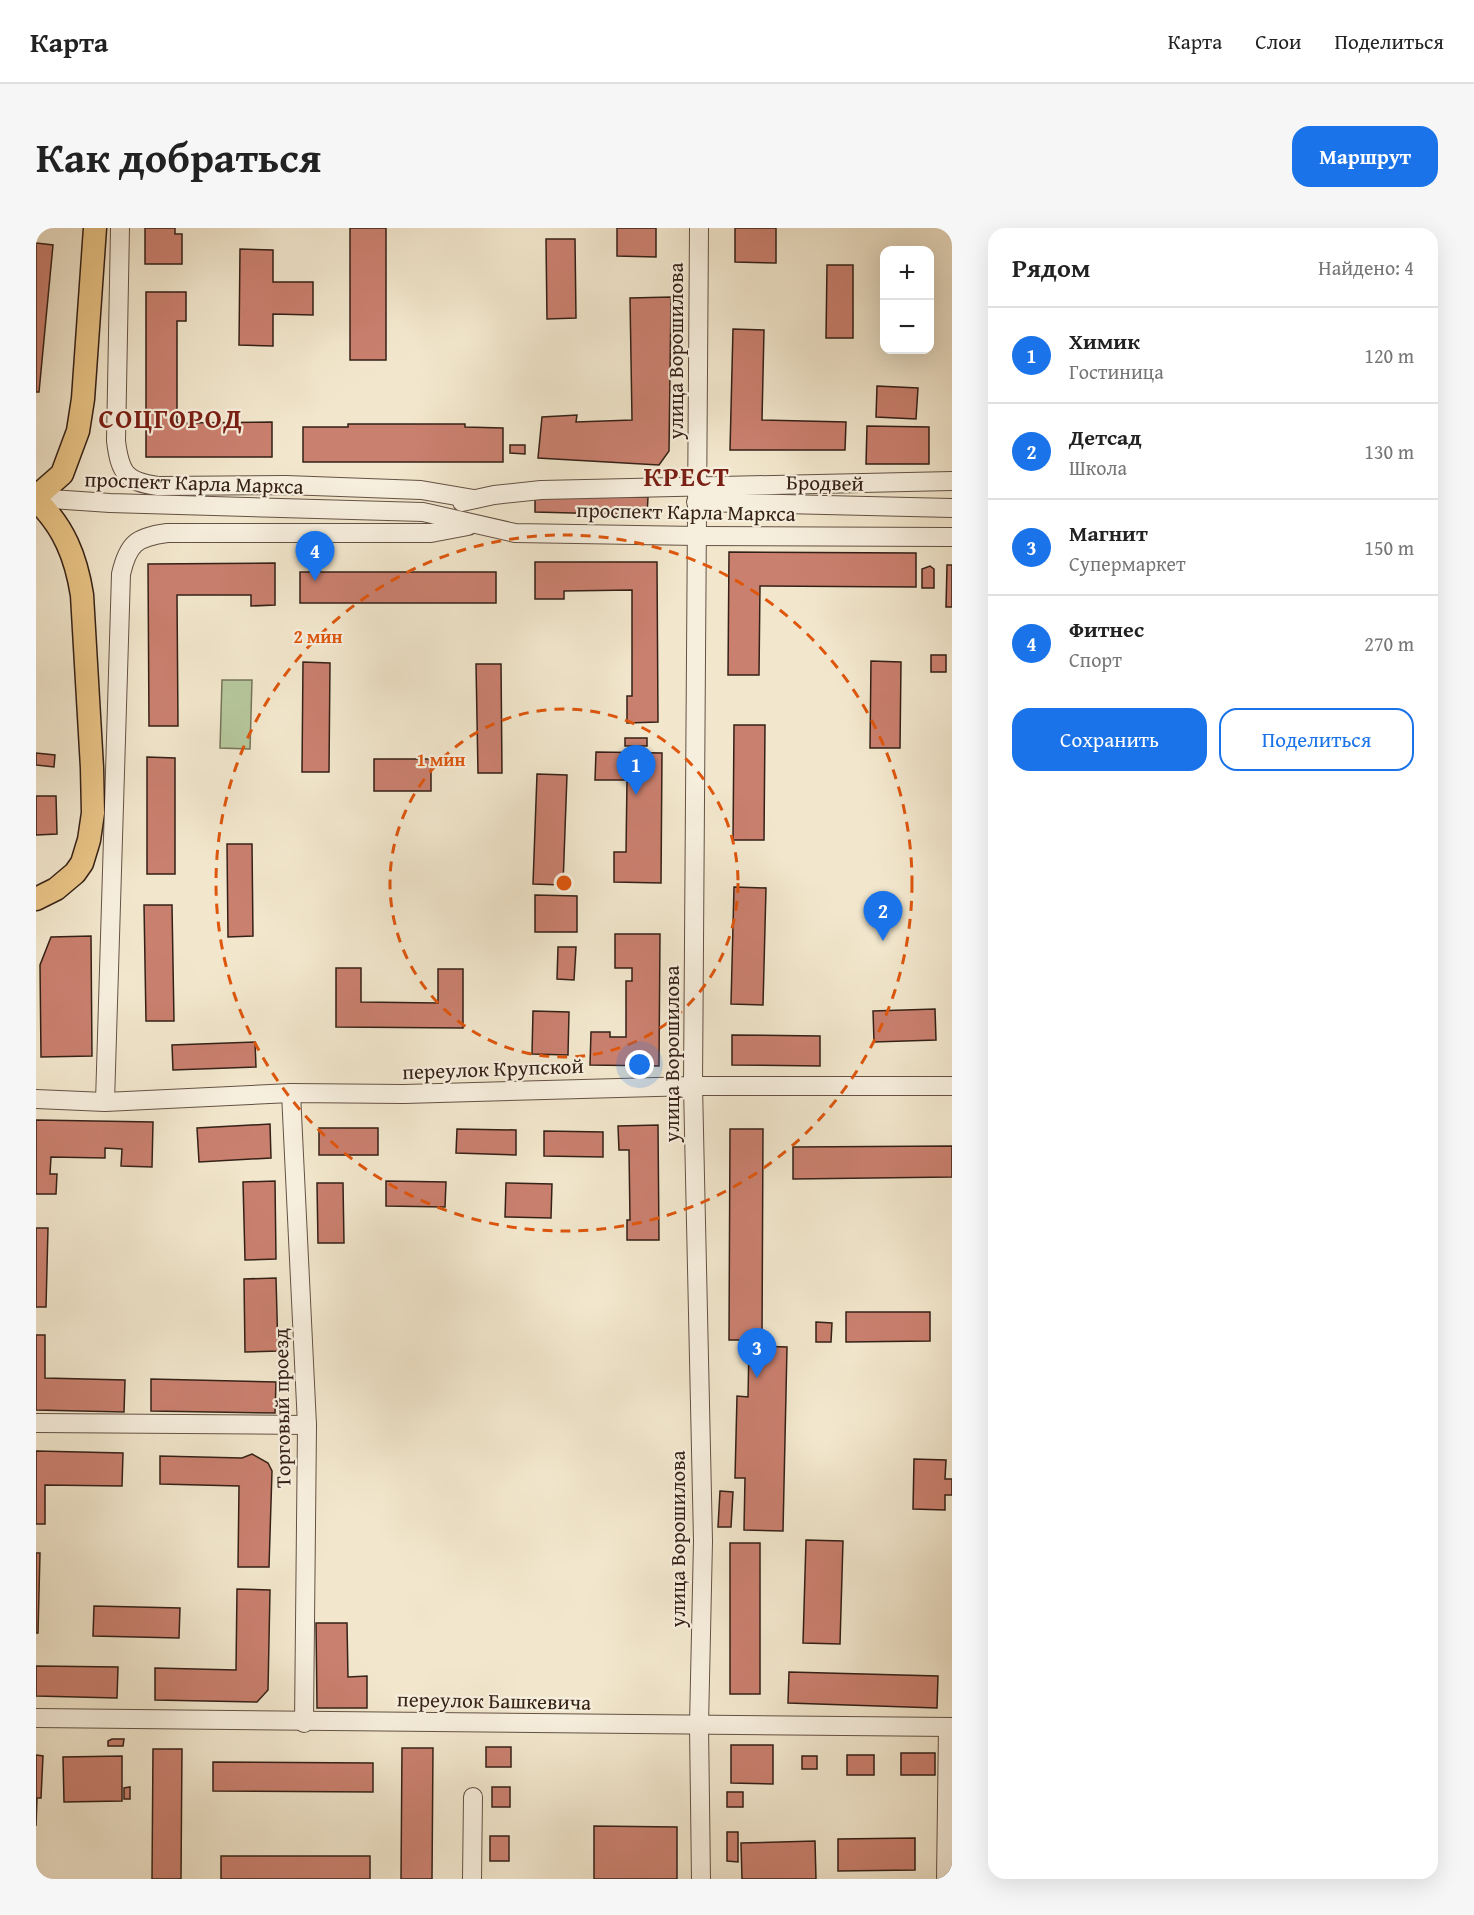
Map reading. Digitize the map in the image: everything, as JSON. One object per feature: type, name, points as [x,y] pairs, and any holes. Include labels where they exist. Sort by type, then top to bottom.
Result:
[{"type":"main road","points":[[36,899],[68,881],[82,863],[93,813],[82,595],[78,568],[54,517],[36,498],[62,474],[78,431],[83,399],[95,228]]},
{"type":"street","points":[[120,228],[116,441],[123,471],[130,478],[138,483],[158,486],[286,485],[421,490],[474,499]]},
{"type":"street","name":"улица Ворошилова","points":[[699,228],[693,1086],[703,1532],[699,1725],[701,1879]]},
{"type":"street","name":"проспект Карла Маркса","points":[[423,512],[474,499],[525,491],[696,495],[952,481]]},
{"type":"street","name":"Бродвей","points":[[696,495],[952,508]]},
{"type":"street","name":"проспект Карла Маркса","points":[[36,498],[132,504],[423,512],[515,533],[952,537]]},
{"type":"street","points":[[105,1102],[121,586],[125,555],[131,546],[140,540],[167,534],[421,534],[445,532],[473,525]]},
{"type":"street","name":"переулок Крупской","points":[[36,1099],[105,1102],[291,1093],[404,1094],[693,1086],[952,1086]]},
{"type":"street","name":"Торговый проезд","points":[[291,1093],[307,1425],[304,1723]]},
{"type":"street","points":[[36,1423],[307,1425]]},
{"type":"street","name":"переулок Башкевича","points":[[36,1718],[304,1723],[453,1721],[950,1727]]},
{"type":"street","points":[[946,1879],[950,1727]]},
{"type":"street","points":[[472,1879],[473,1797]]},
{"type":"green space","points":[[222,680],[252,680],[250,749],[220,748]]},
{"type":"building","points":[[145,228],[175,228],[175,234],[182,234],[182,264],[145,264]]},
{"type":"building","points":[[350,228],[386,228],[386,360],[350,360]]},
{"type":"building","points":[[617,228],[656,228],[656,257],[617,256]]},
{"type":"building","points":[[735,228],[776,228],[776,263],[735,262]]},
{"type":"building","points":[[546,239],[575,239],[576,318],[547,319]]},
{"type":"building","points":[[36,243],[53,245],[39,392],[36,392]]},
{"type":"building","points":[[240,249],[273,250],[273,282],[313,282],[313,315],[273,314],[273,346],[239,345]]},
{"type":"building","points":[[827,265],[853,265],[853,338],[826,338]]},
{"type":"building","points":[[146,292],[186,292],[186,321],[177,321],[177,423],[272,422],[272,457],[146,457]]},
{"type":"building","points":[[671,297],[669,451],[659,465],[538,458],[542,417],[577,415],[576,422],[632,420],[630,298]]},
{"type":"building","points":[[733,329],[764,330],[762,420],[846,422],[845,450],[730,450]]},
{"type":"building","points":[[877,386],[918,388],[916,419],[876,417]]},
{"type":"building","points":[[348,424],[465,424],[465,427],[503,428],[503,462],[303,462],[303,427],[348,427]]},
{"type":"building","points":[[867,426],[929,427],[929,464],[866,464]]},
{"type":"building","points":[[510,445],[525,445],[525,454],[510,453]]},
{"type":"building","points":[[535,497],[648,497],[647,515],[535,512]]},
{"type":"building","points":[[729,552],[916,553],[916,587],[760,586],[759,675],[728,675]]},
{"type":"building","points":[[535,562],[657,562],[658,722],[627,723],[627,696],[632,696],[632,590],[564,591],[564,599],[535,599]]},
{"type":"building","points":[[275,563],[275,605],[251,606],[251,595],[177,595],[178,726],[149,726],[148,564]]},
{"type":"building","points":[[947,565],[952,565],[952,607],[946,607]]},
{"type":"building","points":[[930,566],[934,569],[934,588],[922,588],[922,569]]},
{"type":"building","points":[[300,572],[496,572],[496,603],[300,603]]},
{"type":"building","points":[[931,655],[946,655],[946,672],[931,672]]},
{"type":"building","points":[[871,661],[901,662],[900,748],[870,748]]},
{"type":"building","points":[[303,662],[330,663],[329,772],[302,772]]},
{"type":"building","points":[[476,664],[501,664],[502,773],[478,773]]},
{"type":"building","points":[[734,725],[765,725],[764,840],[733,840]]},
{"type":"building","points":[[625,738],[647,738],[647,746],[625,746]]},
{"type":"building","points":[[596,752],[662,753],[661,883],[614,882],[614,852],[626,852],[627,780],[595,780]]},
{"type":"building","points":[[36,753],[55,755],[54,767],[36,765]]},
{"type":"building","points":[[147,757],[175,758],[175,874],[147,874]]},
{"type":"building","points":[[374,759],[431,759],[431,791],[374,791]]},
{"type":"building","points":[[537,774],[567,775],[563,885],[533,884]]},
{"type":"building","points":[[36,796],[56,796],[57,834],[36,835]]},
{"type":"building","points":[[227,844],[252,844],[253,936],[228,937]]},
{"type":"building","points":[[734,887],[766,888],[763,1005],[731,1004]]},
{"type":"building","points":[[535,895],[577,896],[577,932],[535,932]]},
{"type":"building","points":[[144,905],[172,905],[174,1021],[146,1021]]},
{"type":"building","points":[[615,934],[660,934],[659,1066],[590,1065],[591,1032],[610,1032],[610,1037],[626,1037],[626,981],[632,981],[632,968],[615,968]]},
{"type":"building","points":[[91,936],[92,1056],[41,1057],[40,965],[51,937]]},
{"type":"building","points":[[558,947],[576,947],[574,980],[557,979]]},
{"type":"building","points":[[336,968],[361,968],[361,1002],[438,1003],[438,969],[463,969],[463,1028],[336,1027]]},
{"type":"building","points":[[935,1009],[936,1040],[874,1042],[873,1011]]},
{"type":"building","points":[[533,1011],[569,1012],[568,1055],[532,1054]]},
{"type":"building","points":[[732,1035],[820,1036],[820,1066],[732,1065]]},
{"type":"building","points":[[255,1042],[256,1067],[173,1070],[172,1045]]},
{"type":"building","points":[[36,1120],[153,1122],[152,1167],[121,1166],[122,1149],[105,1148],[105,1158],[51,1157],[50,1174],[57,1174],[56,1194],[36,1194]]},
{"type":"building","points":[[270,1124],[271,1158],[199,1162],[197,1128]]},
{"type":"building","points":[[658,1125],[659,1240],[627,1240],[627,1220],[630,1220],[629,1150],[619,1150],[618,1126]]},
{"type":"building","points":[[319,1128],[378,1128],[378,1155],[319,1155]]},
{"type":"building","points":[[457,1129],[516,1130],[516,1155],[456,1153]]},
{"type":"building","points":[[730,1129],[763,1129],[762,1340],[729,1340]]},
{"type":"building","points":[[544,1131],[603,1132],[603,1157],[544,1156]]},
{"type":"building","points":[[952,1146],[952,1177],[793,1179],[793,1147]]},
{"type":"building","points":[[275,1181],[276,1259],[245,1260],[243,1182]]},
{"type":"building","points":[[386,1181],[446,1182],[445,1207],[386,1206]]},
{"type":"building","points":[[317,1183],[343,1183],[344,1243],[318,1243]]},
{"type":"building","points":[[506,1183],[552,1184],[551,1218],[505,1217]]},
{"type":"building","points":[[36,1228],[48,1228],[46,1307],[36,1307]]},
{"type":"building","points":[[276,1278],[278,1351],[245,1352],[244,1279]]},
{"type":"building","points":[[846,1312],[930,1312],[930,1341],[846,1342]]},
{"type":"building","points":[[816,1322],[832,1323],[831,1342],[816,1342]]},
{"type":"building","points":[[36,1335],[45,1335],[45,1378],[125,1380],[124,1412],[36,1410]]},
{"type":"building","points":[[749,1346],[787,1347],[783,1531],[744,1530],[745,1478],[735,1478],[737,1396],[748,1397]]},
{"type":"building","points":[[151,1379],[276,1382],[275,1413],[151,1411]]},
{"type":"building","points":[[36,1451],[123,1453],[122,1486],[45,1485],[45,1524],[36,1524]]},
{"type":"building","points":[[252,1454],[268,1463],[272,1471],[269,1567],[238,1567],[239,1486],[160,1484],[160,1456],[242,1458]]},
{"type":"building","points":[[914,1459],[946,1460],[945,1479],[952,1479],[952,1495],[945,1495],[945,1510],[913,1509]]},
{"type":"building","points":[[720,1491],[733,1492],[731,1527],[718,1527]]},
{"type":"building","points":[[806,1540],[843,1541],[840,1644],[803,1643]]},
{"type":"building","points":[[730,1543],[760,1543],[760,1694],[730,1694]]},
{"type":"building","points":[[36,1553],[40,1553],[38,1633],[36,1633]]},
{"type":"building","points":[[237,1589],[270,1590],[268,1690],[257,1702],[155,1700],[155,1668],[236,1670]]},
{"type":"building","points":[[94,1606],[180,1608],[179,1638],[93,1636]]},
{"type":"building","points":[[316,1623],[347,1623],[348,1677],[367,1676],[367,1708],[317,1708]]},
{"type":"building","points":[[36,1666],[118,1667],[117,1698],[36,1696]]},
{"type":"building","points":[[789,1672],[938,1676],[937,1708],[788,1703]]},
{"type":"building","points":[[124,1739],[123,1746],[108,1746],[108,1741]]},
{"type":"building","points":[[731,1745],[773,1745],[773,1784],[731,1783]]},
{"type":"building","points":[[486,1747],[511,1747],[511,1767],[486,1767]]},
{"type":"building","points":[[402,1748],[433,1748],[432,1879],[401,1879]]},
{"type":"building","points":[[153,1749],[182,1749],[181,1879],[152,1879]]},
{"type":"building","points":[[901,1753],[935,1753],[935,1775],[901,1775]]},
{"type":"building","points":[[36,1755],[43,1756],[41,1798],[37,1798],[36,1826]]},
{"type":"building","points":[[847,1755],[874,1755],[874,1775],[847,1775]]},
{"type":"building","points":[[122,1756],[122,1801],[64,1802],[63,1757]]},
{"type":"building","points":[[802,1756],[817,1756],[817,1769],[802,1769]]},
{"type":"building","points":[[213,1762],[373,1763],[373,1792],[213,1791]]},
{"type":"building","points":[[130,1787],[130,1799],[124,1799],[124,1788]]},
{"type":"building","points":[[492,1787],[510,1787],[510,1807],[492,1807]]},
{"type":"building","points":[[727,1792],[743,1792],[743,1807],[727,1807]]},
{"type":"building","points":[[594,1826],[677,1827],[677,1879],[594,1879]]},
{"type":"building","points":[[727,1832],[738,1832],[738,1862],[727,1861]]},
{"type":"building","points":[[490,1836],[509,1836],[509,1861],[490,1861]]},
{"type":"building","points":[[915,1838],[915,1870],[838,1871],[838,1839]]},
{"type":"building","points":[[815,1841],[816,1879],[742,1879],[741,1843]]},
{"type":"building","points":[[221,1856],[370,1856],[370,1879],[221,1879]]},
{"type":"place","name":"Фитнес","points":[[315,581]]},
{"type":"place","name":"Химик","points":[[636,795]]},
{"type":"place","name":"Детсад","points":[[883,941]]},
{"type":"place","name":"Магнит","points":[[757,1378]]},
{"type":"district","name":"СОЦГОРОД","points":[[171,419]]},
{"type":"district","name":"КРЕСТ","points":[[687,477]]}]
